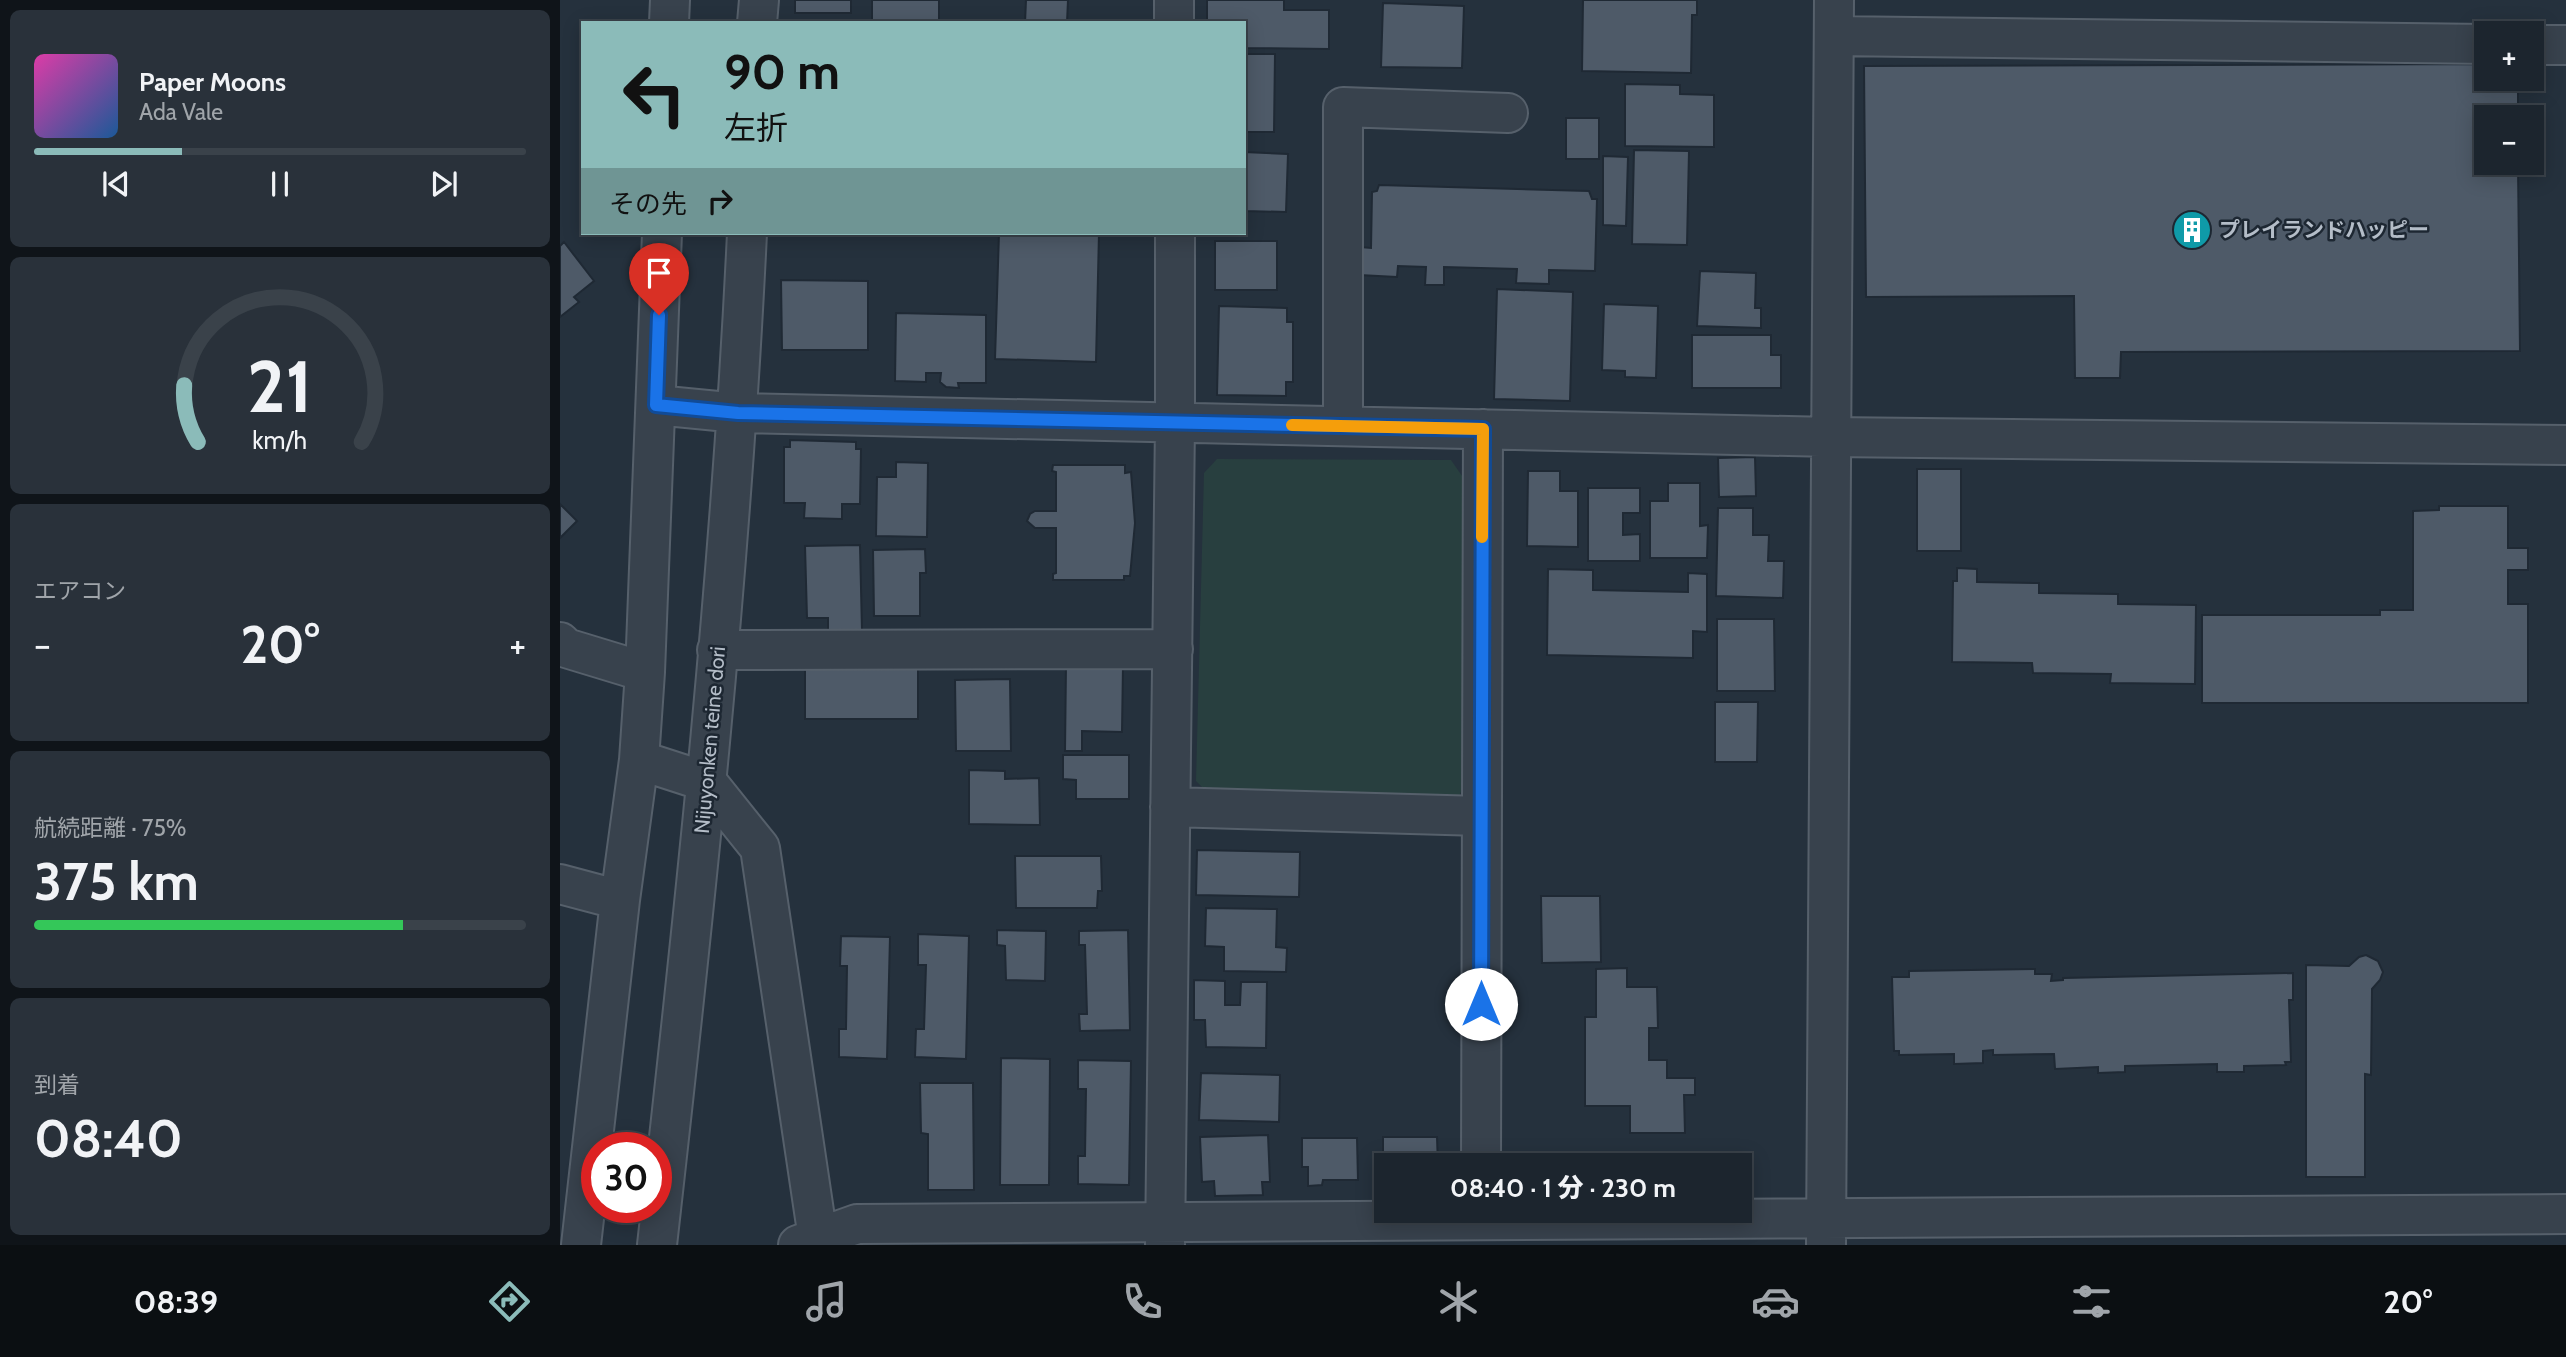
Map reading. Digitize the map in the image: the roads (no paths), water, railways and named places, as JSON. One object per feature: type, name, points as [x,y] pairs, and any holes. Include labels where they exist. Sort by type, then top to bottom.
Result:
[{"type":"street","points":[[669,21],[670,0]]},
{"type":"street","points":[[757,21],[759,0]]},
{"type":"street","points":[[1174,0],[1174,21]]},
{"type":"street","points":[[1826,1232],[1834,18],[2474,43]]},
{"type":"street","points":[[2544,45],[2566,45]]},
{"type":"street","points":[[1343,426],[1343,107],[1508,113]]},
{"type":"street","points":[[581,1245],[620,900],[639,760],[645,672],[662,235]]},
{"type":"street","name":"Nijuyonken teine dori","points":[[657,1245],[707,782],[738,413],[747,235]]},
{"type":"street","points":[[1165,1234],[1173,649],[1175,235]]},
{"type":"street","points":[[656,405],[738,413],[1831,437],[2566,445]]},
{"type":"street","points":[[1481,1153],[1483,429]]},
{"type":"street","points":[[560,642],[566,649],[645,672]]},
{"type":"street","points":[[717,650],[1173,649]]},
{"type":"street","points":[[639,760],[707,782],[760,848],[812,1243],[857,1224],[1165,1234],[1481,1226],[1826,1232],[2566,1214]]},
{"type":"street","points":[[1170,807],[1482,816]]},
{"type":"street","points":[[560,884],[620,900]]},
{"type":"place","name":"プレイランドハッピー","points":[[2192,230]]}]
